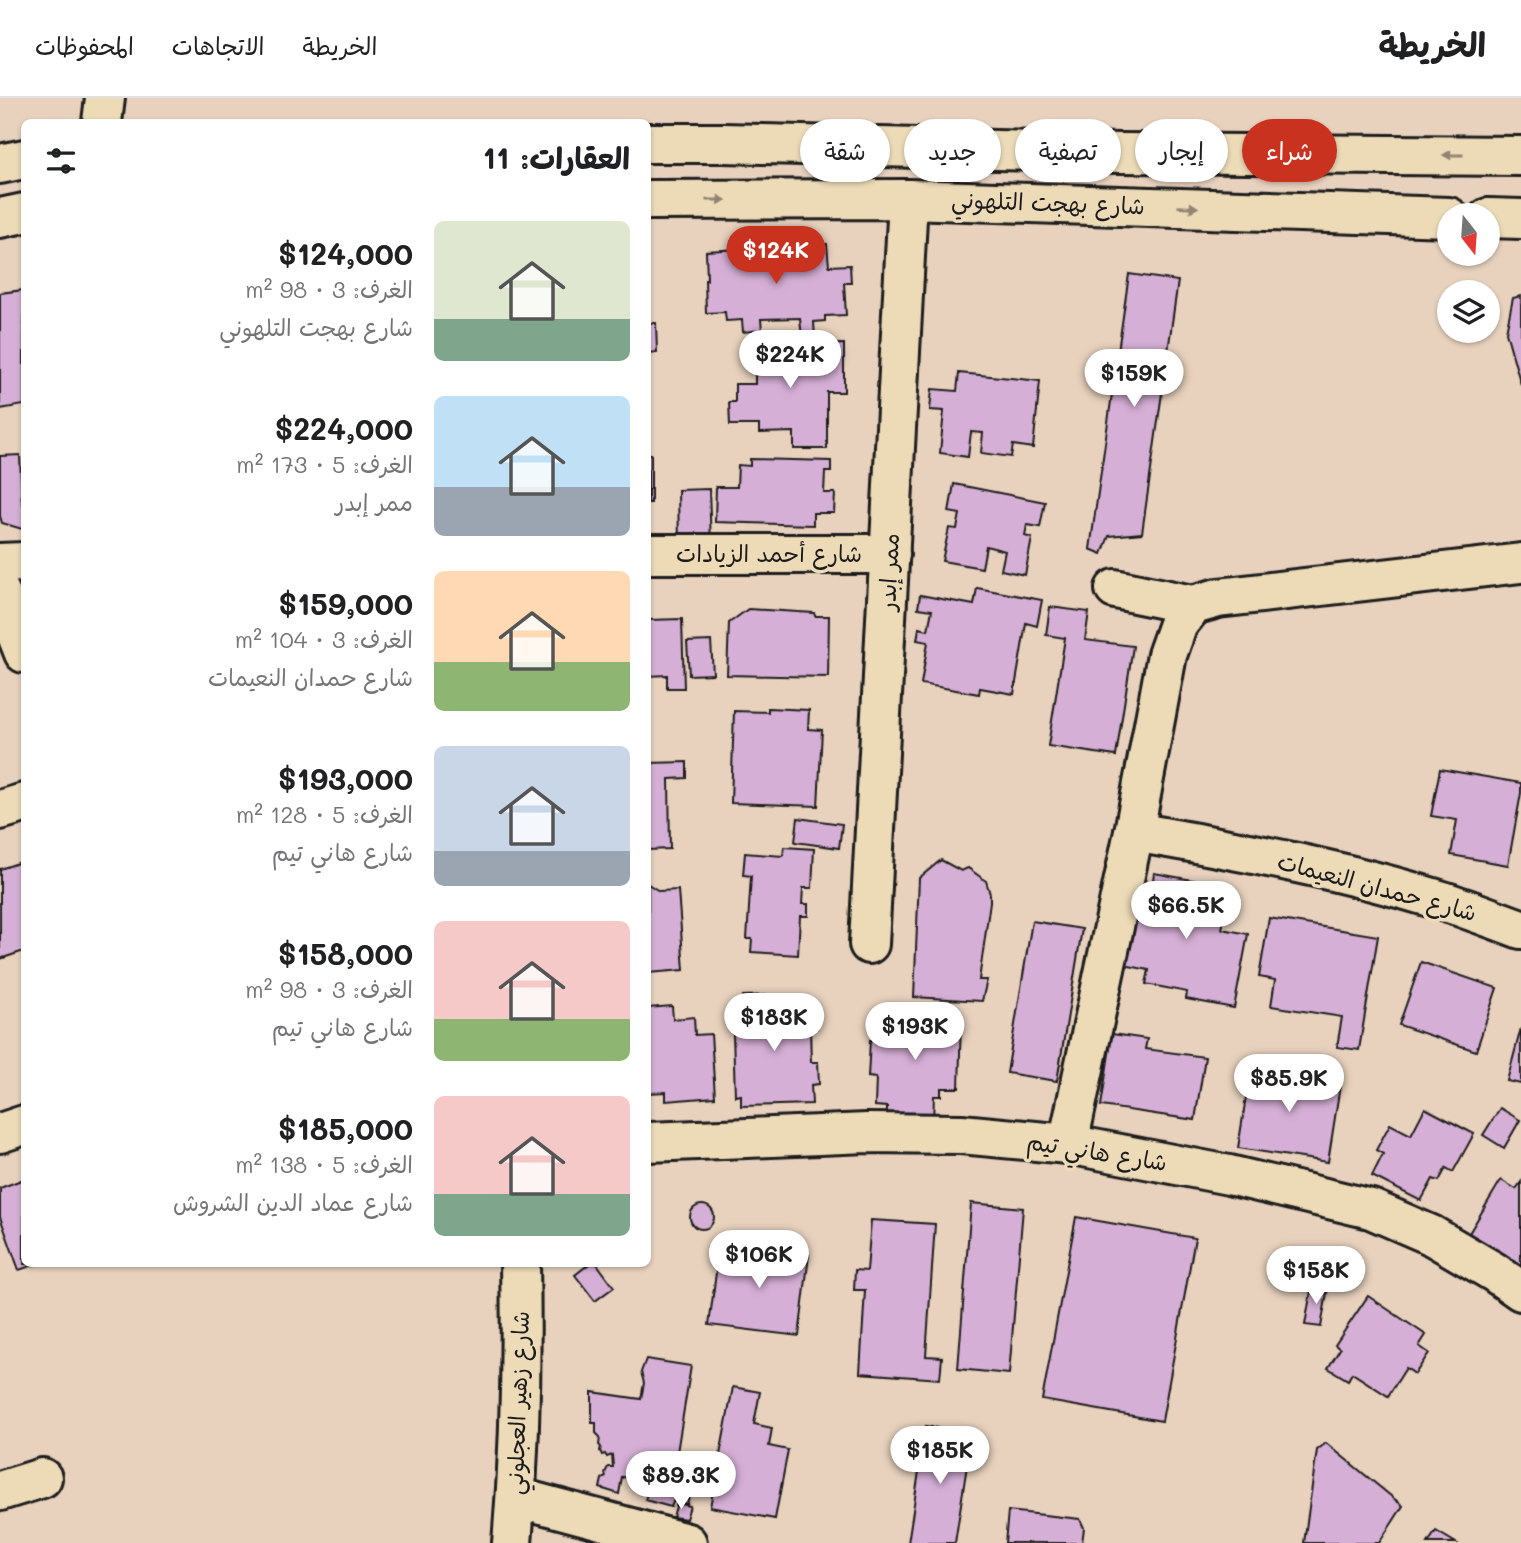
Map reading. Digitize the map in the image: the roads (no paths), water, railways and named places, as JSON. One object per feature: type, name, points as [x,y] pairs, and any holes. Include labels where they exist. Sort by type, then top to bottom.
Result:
[{"type":"street","points":[[102,119],[105,98]]},
{"type":"street","points":[[651,143],[1119,153],[1521,156]]},
{"type":"street","points":[[0,163],[21,160]]},
{"type":"street","name":"شارع بهجت التلهوني","points":[[651,200],[908,199],[1437,217]]},
{"type":"street","name":"ممر إبدر","points":[[869,944],[908,199]]},
{"type":"street","points":[[0,218],[21,214]]},
{"type":"street","points":[[1500,218],[1521,219]]},
{"type":"street","name":"شارع أحمد الزيادات","points":[[651,554],[890,554]]},
{"type":"street","points":[[0,563],[21,562]]},
{"type":"street","points":[[1115,589],[1193,605],[1228,597],[1521,563]]},
{"type":"street","points":[[0,592],[21,645]]},
{"type":"street","points":[[1069,1144],[1134,832],[1167,655],[1178,624],[1193,605]]},
{"type":"street","points":[[0,810],[21,804]]},
{"type":"street","name":"شارع حمدان النعيمات","points":[[1134,832],[1232,849],[1347,874],[1447,902],[1521,929]]},
{"type":"street","points":[[0,1133],[21,1126]]},
{"type":"street","name":"شارع هاني تيم","points":[[651,1142],[867,1133],[961,1134],[1069,1144],[1229,1175],[1371,1209],[1431,1235],[1521,1291]]},
{"type":"street","name":"شارع زهير العجلوني","points":[[512,1543],[519,1404],[520,1267]]},
{"type":"street","points":[[0,1491],[42,1478]]},
{"type":"street","points":[[516,1497],[687,1543]]}]
